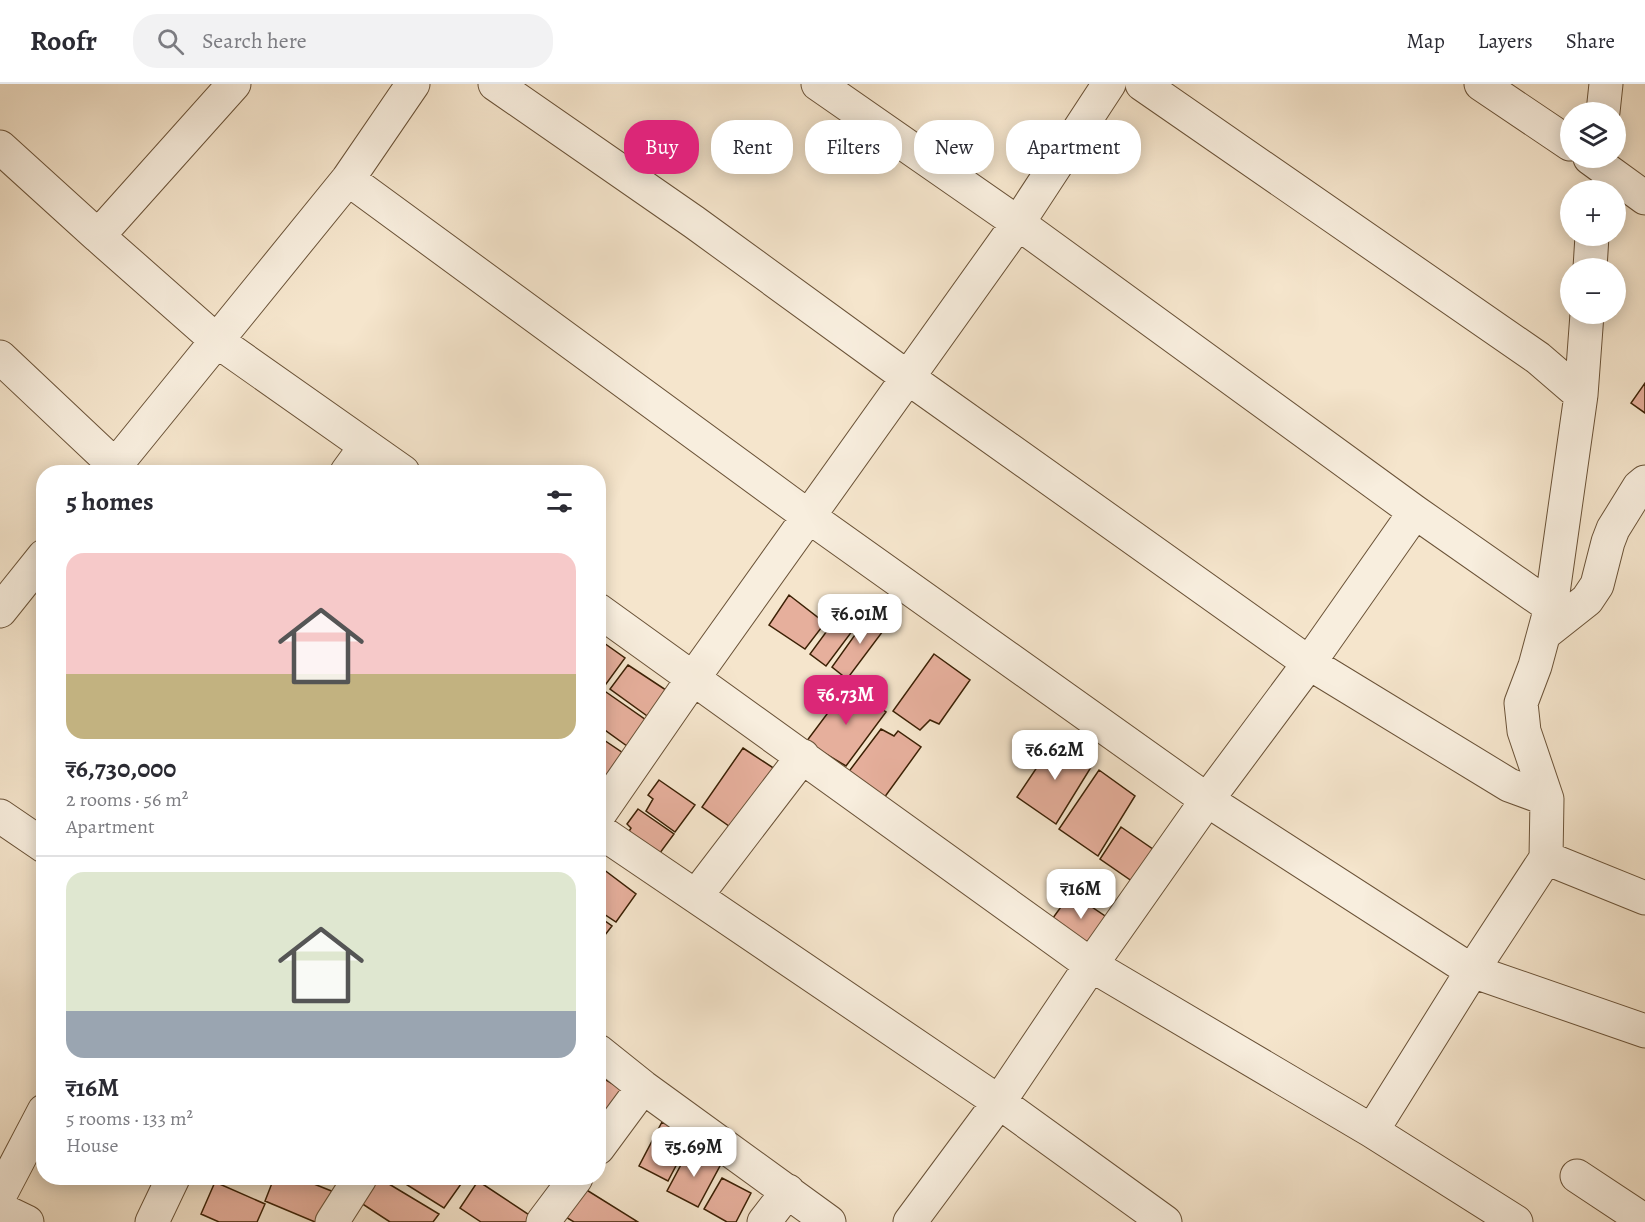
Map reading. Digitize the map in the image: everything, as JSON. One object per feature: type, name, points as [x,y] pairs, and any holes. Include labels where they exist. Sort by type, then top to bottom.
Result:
[{"type":"street","points":[[98,236],[234,84]]},
{"type":"street","points":[[120,465],[348,179],[413,84]]},
{"type":"street","points":[[818,84],[1018,223],[1415,512],[1547,620]]},
{"type":"street","points":[[606,804],[808,516],[1018,223],[1109,84]]},
{"type":"street","points":[[1142,84],[1538,358],[1581,395]]},
{"type":"street","points":[[1481,84],[1560,137]]},
{"type":"street","points":[[1603,102],[1606,84]]},
{"type":"street","points":[[507,88],[907,377],[1309,663],[1509,784],[1547,799]]},
{"type":"street","points":[[0,147],[217,341],[393,465]]},
{"type":"street","points":[[1597,168],[1645,198]]},
{"type":"street","points":[[348,179],[808,516],[1207,800],[1472,971],[1645,1031]]},
{"type":"street","points":[[1372,1131],[1546,858],[1547,799],[1524,731],[1521,703],[1535,666],[1547,620],[1581,395],[1586,324]]},
{"type":"street","points":[[0,357],[111,465]]},
{"type":"street","points":[[352,465],[366,446]]},
{"type":"street","points":[[1547,620],[1587,600],[1597,585],[1613,529],[1639,487],[1645,482]]},
{"type":"street","points":[[910,1222],[999,1102],[1091,965],[1207,800],[1309,663],[1415,512]]},
{"type":"street","points":[[0,611],[11,574],[36,560]]},
{"type":"street","points":[[606,616],[1091,965],[1372,1131],[1516,1222]]},
{"type":"street","points":[[696,896],[803,756]]},
{"type":"street","points":[[0,816],[36,841]]},
{"type":"street","points":[[606,835],[999,1102],[1165,1222]]},
{"type":"street","points":[[1546,858],[1645,898]]},
{"type":"street","points":[[606,1057],[829,1222]]},
{"type":"street","points":[[606,1137],[644,1087]]},
{"type":"street","points":[[0,1195],[36,1127]]},
{"type":"street","points":[[1577,1176],[1645,1221]]},
{"type":"street","points":[[152,1222],[170,1185]]},
{"type":"street","points":[[332,1222],[356,1185]]},
{"type":"street","points":[[543,1222],[571,1185]]},
{"type":"street","points":[[764,1222],[788,1191]]},
{"type":"street","points":[[0,1209],[27,1222]]},
{"type":"building","points":[[1645,383],[1645,413],[1631,403]]},
{"type":"building","points":[[789,595],[825,623],[805,649],[769,625]]},
{"type":"building","points":[[851,598],[868,610],[826,666],[810,654]]},
{"type":"building","points":[[872,611],[889,623],[847,679],[832,667]]},
{"type":"building","points":[[606,644],[625,658],[606,684]]},
{"type":"building","points":[[934,654],[970,680],[939,724],[930,720],[920,730],[893,711]]},
{"type":"building","points":[[628,665],[669,692],[650,718],[610,689]]},
{"type":"building","points":[[848,686],[886,712],[846,766],[806,742]]},
{"type":"building","points":[[606,692],[646,720],[627,746],[606,731]]},
{"type":"building","points":[[881,729],[894,736],[898,731],[921,747],[884,798],[847,774]]},
{"type":"building","points":[[1056,739],[1093,764],[1056,824],[1017,797]]},
{"type":"building","points":[[606,741],[626,755],[608,780],[606,779]]},
{"type":"building","points":[[743,748],[778,771],[736,831],[702,807]]},
{"type":"building","points":[[1099,770],[1135,796],[1098,856],[1059,829]]},
{"type":"building","points":[[659,780],[695,805],[675,832],[646,811],[653,799],[648,795]]},
{"type":"building","points":[[638,809],[674,834],[654,861],[624,840],[631,828],[627,824]]},
{"type":"building","points":[[1121,827],[1160,854],[1139,886],[1100,859]]},
{"type":"building","points":[[606,871],[636,894],[616,922],[606,915]]},
{"type":"building","points":[[1071,893],[1111,920],[1091,947],[1050,922]]},
{"type":"building","points":[[606,922],[612,926],[606,934]]},
{"type":"building","points":[[606,1080],[632,1095],[606,1123]]},
{"type":"building","points":[[662,1122],[691,1137],[668,1181],[639,1166]]},
{"type":"building","points":[[690,1148],[721,1164],[698,1207],[667,1191]]},
{"type":"building","points":[[722,1178],[751,1193],[736,1222],[727,1222],[704,1209]]},
{"type":"building","points":[[214,1185],[222,1185],[265,1204],[257,1222],[219,1222],[201,1214]]},
{"type":"building","points":[[271,1185],[316,1185],[334,1192],[322,1222],[315,1222],[265,1201]]},
{"type":"building","points":[[374,1185],[391,1185],[439,1214],[433,1222],[390,1222],[361,1203]]},
{"type":"building","points":[[407,1185],[460,1185],[444,1208]]},
{"type":"building","points":[[475,1185],[484,1185],[537,1220],[536,1222],[481,1222],[460,1208]]},
{"type":"building","points":[[576,1185],[579,1185],[638,1222],[574,1222],[559,1213]]}]
